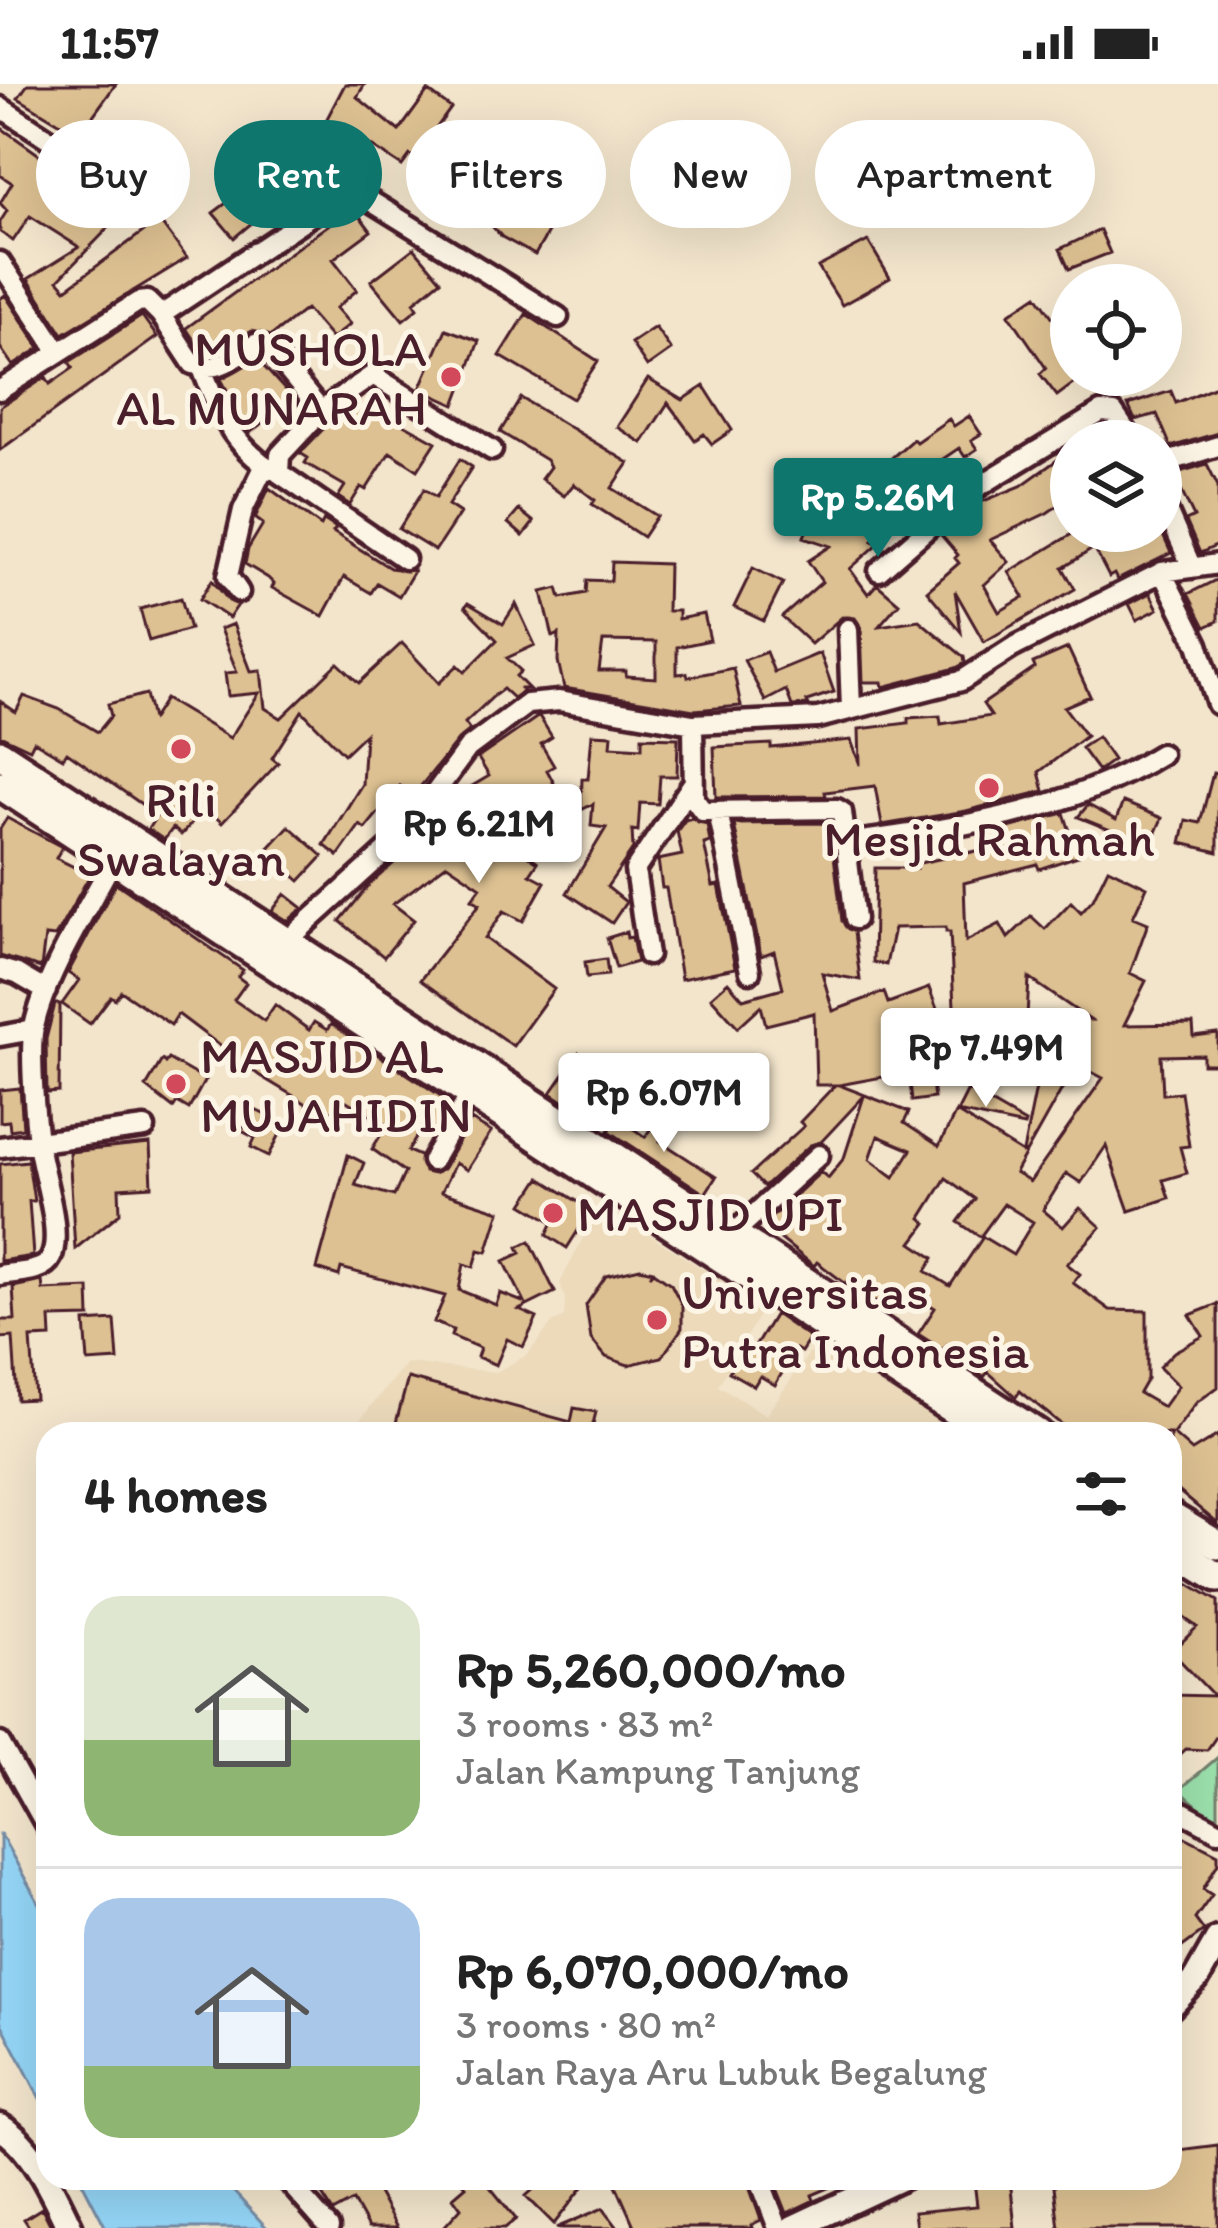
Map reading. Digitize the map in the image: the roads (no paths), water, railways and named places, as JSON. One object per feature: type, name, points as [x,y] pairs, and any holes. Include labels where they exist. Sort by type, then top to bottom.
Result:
[{"type":"main road","points":[[0,754],[1020,1422]]},
{"type":"main road","points":[[0,785],[972,1422]]},
{"type":"main road","points":[[601,1179],[615,1154]]},
{"type":"main road","points":[[1182,1523],[1218,1545]]},
{"type":"main road","points":[[1182,1554],[1218,1576]]},
{"type":"main road","points":[[1182,1994],[1218,1940]]},
{"type":"main road","points":[[3,2122],[36,2170]]},
{"type":"main road","points":[[49,2190],[70,2228]]},
{"type":"main road","points":[[794,2228],[875,2190]]},
{"type":"street","points":[[0,106],[36,130]]},
{"type":"street","points":[[382,208],[558,317]]},
{"type":"street","points":[[161,315],[292,228]]},
{"type":"street","points":[[0,262],[58,351]]},
{"type":"street","points":[[0,390],[138,302],[153,303],[193,364],[202,368],[218,368],[261,344],[320,411]]},
{"type":"street","points":[[202,368],[238,442],[405,559]]},
{"type":"street","points":[[239,592],[228,575],[235,535],[280,455],[320,411],[373,375],[492,450]]},
{"type":"street","points":[[1088,420],[1101,412],[1114,413],[1118,420]]},
{"type":"street","points":[[879,571],[968,493],[1050,443]]},
{"type":"street","points":[[1182,457],[1218,446]]},
{"type":"street","points":[[1182,545],[1192,568]]},
{"type":"street","points":[[287,941],[404,835],[468,748],[526,704],[559,701],[693,724],[818,718],[961,681],[1012,648],[1162,572],[1218,564]]},
{"type":"street","points":[[1162,572],[1198,644],[1217,704]]},
{"type":"street","points":[[848,629],[850,709]]},
{"type":"street","points":[[693,724],[696,804],[703,811],[842,812],[855,920]]},
{"type":"street","points":[[846,843],[964,827],[1119,781],[1161,754]]},
{"type":"street","points":[[648,955],[635,870],[695,779]]},
{"type":"street","points":[[718,811],[750,972]]},
{"type":"street","points":[[0,1274],[37,1269],[52,1256],[54,1223],[38,1143],[33,1030],[46,991],[114,859]]},
{"type":"street","points":[[0,969],[46,991]]},
{"type":"street","points":[[0,1036],[33,1030]]},
{"type":"street","points":[[432,1161],[472,1091]]},
{"type":"street","points":[[0,1147],[145,1128]]},
{"type":"street","points":[[732,1235],[819,1154]]},
{"type":"street","points":[[0,1743],[36,1808]]},
{"type":"street","points":[[1182,1812],[1218,1831]]},
{"type":"street","points":[[295,2190],[329,2228]]},
{"type":"street","points":[[764,2190],[778,2228]]},
{"type":"water","points":[[0,1833],[36,1898],[36,2091],[0,2021]]},
{"type":"water","points":[[86,2190],[232,2190],[267,2228],[106,2228]]},
{"type":"place","name":"MUSHOLA AL MUNARAH","points":[[451,377]]},
{"type":"place","name":"Rili Swalayan","points":[[181,749]]},
{"type":"place","name":"Mesjid Rahmah","points":[[989,788]]},
{"type":"place","name":"MASJID AL MUJAHIDIN","points":[[176,1084]]},
{"type":"place","name":"MASJID UPI","points":[[553,1213]]},
{"type":"place","name":"Universitas Putra Indonesia","points":[[657,1320]]}]
